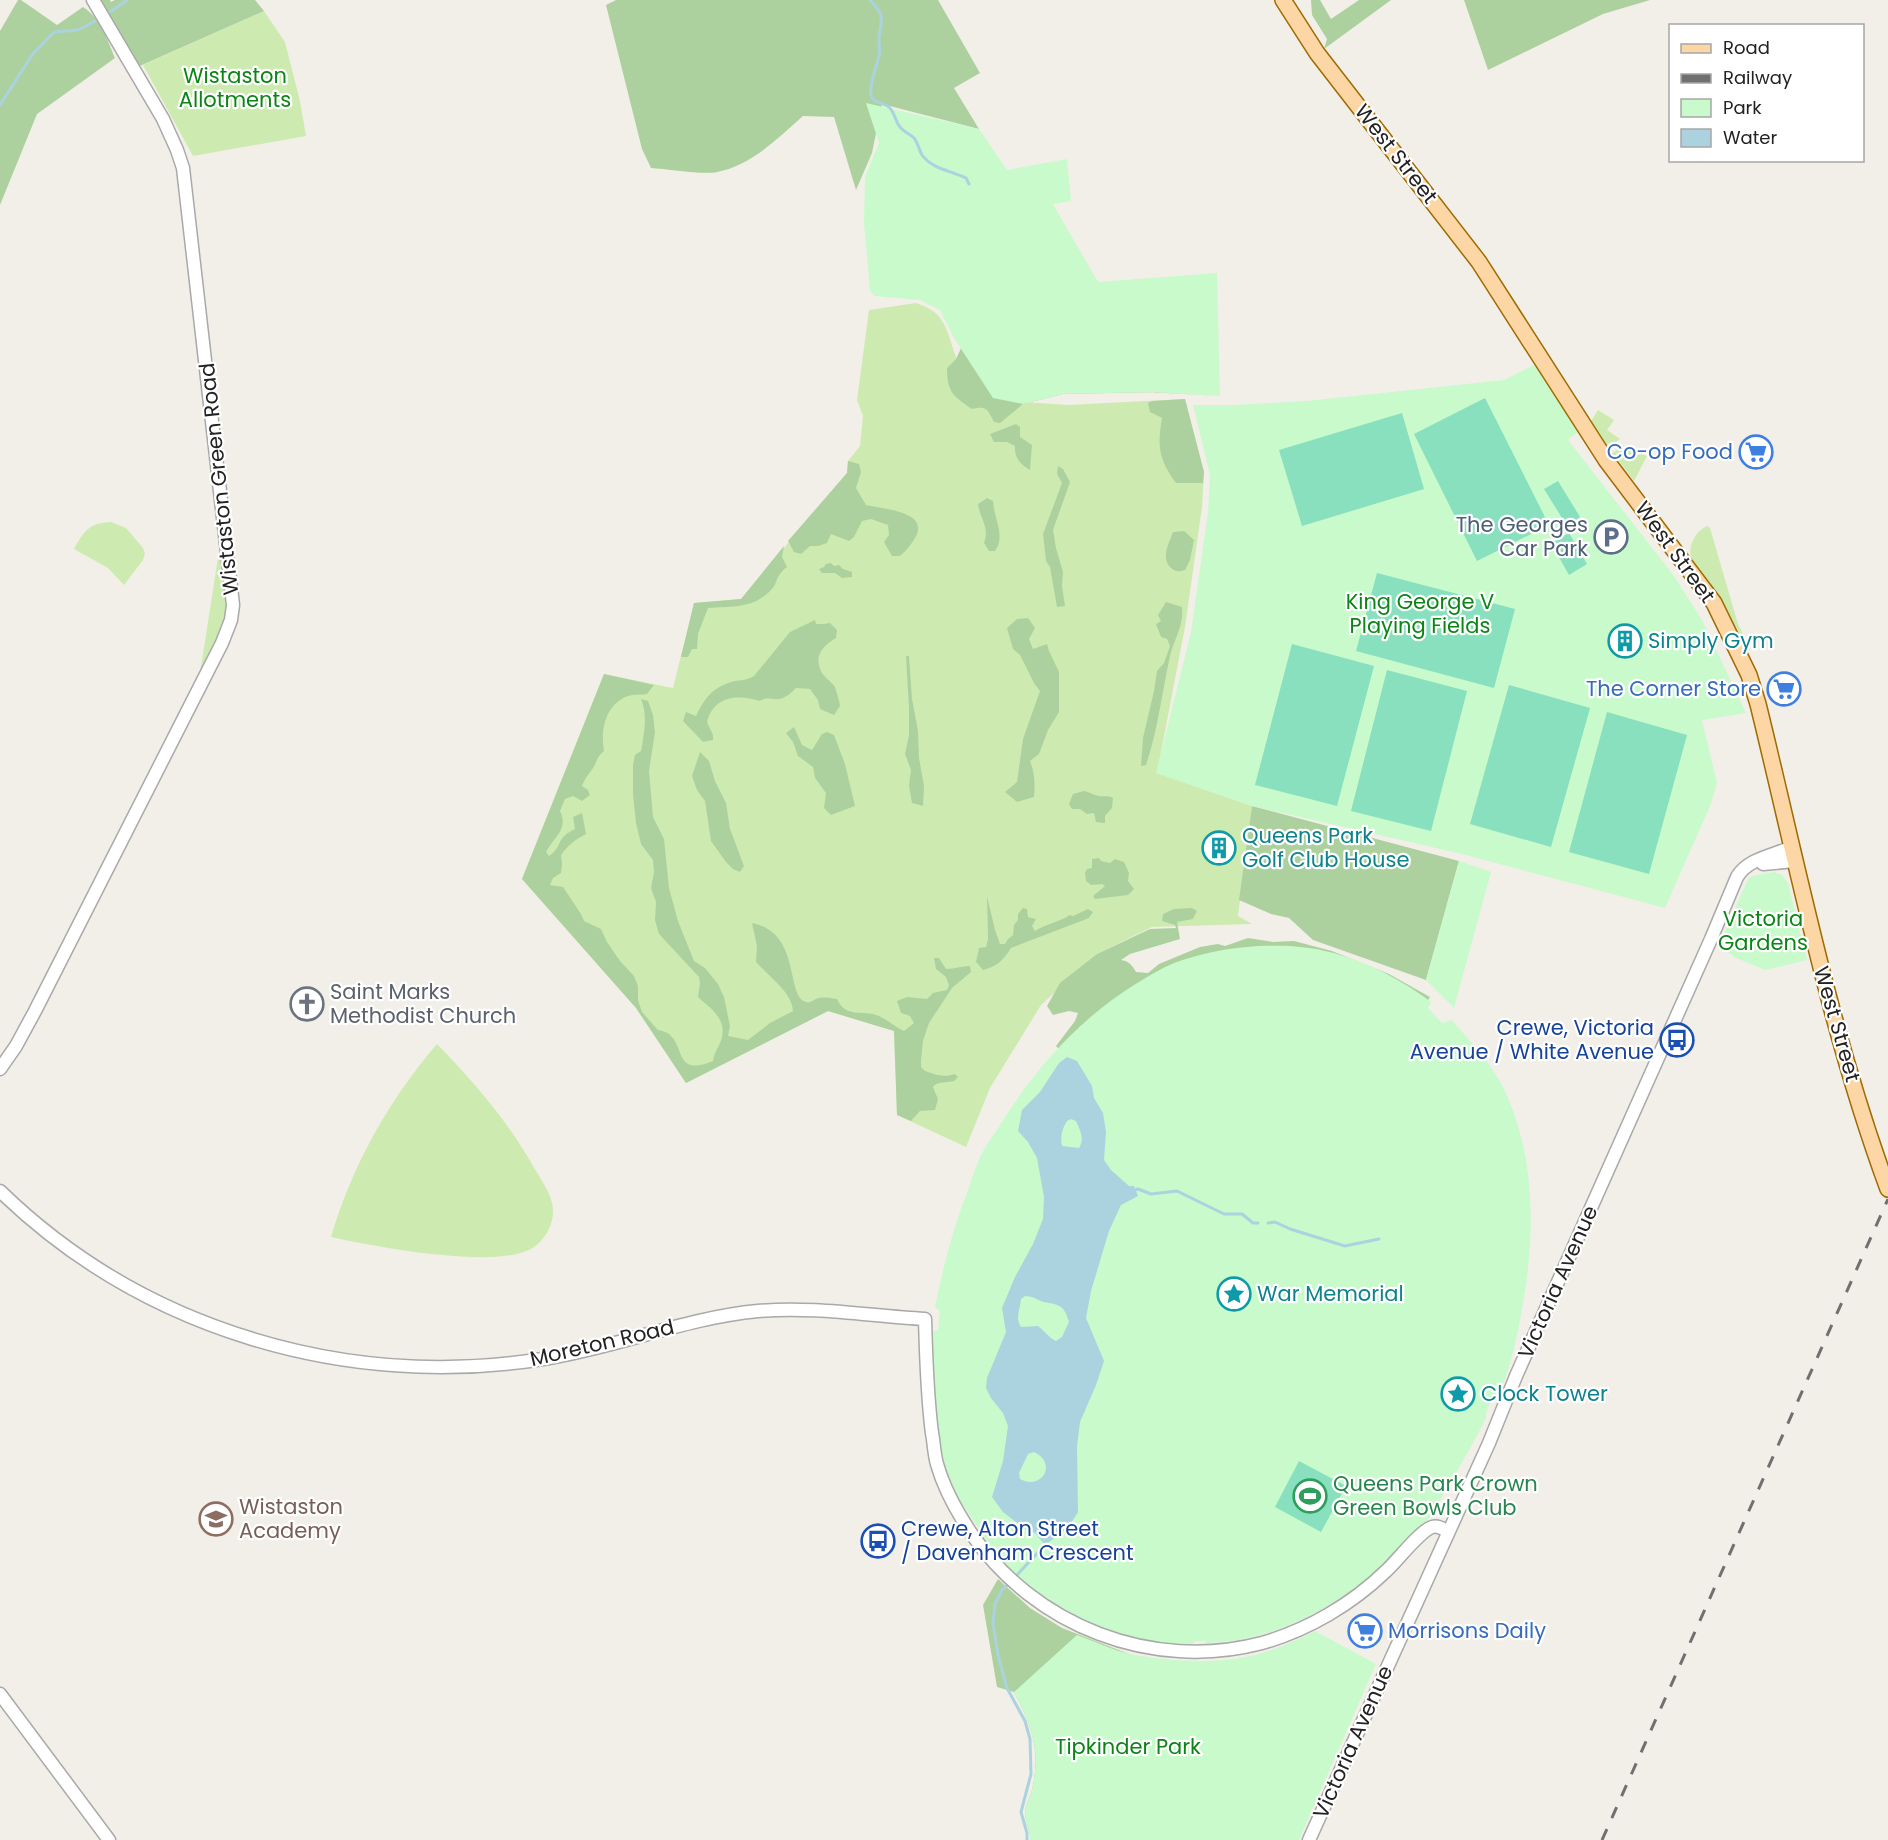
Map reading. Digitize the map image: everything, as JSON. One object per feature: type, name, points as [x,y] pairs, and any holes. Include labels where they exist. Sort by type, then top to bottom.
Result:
[{"type":"main road","name":"West Street","points":[[1282,0],[1317,53],[1479,262],[1606,460],[1714,603],[1749,675],[1760,712],[1834,1019],[1888,1189]]},
{"type":"street","name":"Wistaston Green Road","points":[[0,1070],[36,1011],[217,653],[229,627],[232,613],[232,594],[183,168],[170,132],[95,2]]},
{"type":"street","name":"Victoria Avenue","points":[[1309,1840],[1448,1532],[1737,877],[1744,867],[1756,861],[1793,854]]},
{"type":"street","name":"Moreton Road","points":[[0,1191],[68,1249],[115,1279],[163,1305],[260,1342],[298,1352],[359,1363],[433,1368],[523,1362],[603,1347],[692,1322],[761,1311],[799,1311],[925,1319],[927,1400],[937,1463],[952,1503],[991,1561],[1018,1588],[1062,1618],[1084,1629],[1120,1641],[1168,1650],[1222,1650],[1275,1639],[1319,1620],[1364,1591],[1431,1527],[1439,1527],[1448,1532]]},
{"type":"street","points":[[0,1694],[109,1840]]},
{"type":"green space","points":[[18,0],[57,25],[83,7],[99,23],[115,58],[37,114],[0,205],[0,31]]},
{"type":"green space","points":[[94,0],[110,0],[111,2],[115,0],[255,0],[264,11],[133,69]]},
{"type":"green space","points":[[616,0],[938,0],[980,73],[954,88],[979,129],[882,104],[872,153],[856,190],[834,117],[803,116],[763,150],[729,169],[703,173],[651,168],[642,149],[606,5]]},
{"type":"green space","points":[[1311,0],[1320,0],[1331,19],[1359,0],[1391,0],[1324,49],[1327,39],[1312,15]]},
{"type":"green space","points":[[1464,0],[1650,0],[1603,14],[1488,70]]},
{"type":"green space","name":"Wistaston Allotments","points":[[264,11],[285,42],[306,136],[193,156],[143,65]]},
{"type":"green space","points":[[866,103],[979,129],[1007,170],[1067,159],[1071,201],[1053,204],[1098,282],[1217,273],[1220,396],[1156,392],[1063,394],[1023,404],[993,398],[954,338],[940,310],[920,300],[874,296],[870,290],[864,223],[865,177],[879,143]]},
{"type":"green space","points":[[916,303],[940,317],[958,362],[978,399],[1068,405],[1185,399],[1204,472],[1202,507],[1185,627],[1157,773],[1252,806],[1238,916],[1252,924],[1152,927],[1097,954],[1041,1005],[990,1088],[966,1147],[897,1115],[894,1031],[828,1011],[686,1083],[636,1008],[522,879],[604,674],[673,688],[694,603],[741,599],[847,473],[848,461],[860,446],[863,416],[857,400],[869,310]]},
{"type":"green space","points":[[962,346],[1058,387],[1150,392],[1063,394],[1023,404],[1000,423],[994,422],[984,408],[972,409],[952,393],[948,383],[947,368],[956,359]]},
{"type":"green space","name":"King George V Playing Fields","points":[[1536,364],[1580,430],[1568,440],[1674,576],[1702,620],[1746,713],[1702,720],[1717,783],[1710,806],[1665,908],[1462,854],[1252,806],[1156,773],[1191,632],[1208,512],[1210,475],[1193,405],[1307,401],[1504,380]]},
{"type":"green space","points":[[1485,398],[1549,525],[1477,561],[1414,434]]},
{"type":"green space","points":[[1185,399],[1204,472],[1203,483],[1176,483],[1170,475],[1163,460],[1160,445],[1162,418],[1150,412],[1148,403]]},
{"type":"green space","points":[[1598,410],[1614,420],[1607,430],[1620,439],[1608,448],[1590,423]]},
{"type":"green space","points":[[1402,413],[1424,489],[1302,526],[1279,450]]},
{"type":"green space","points":[[1016,424],[1020,427],[1020,437],[1032,445],[1030,470],[1018,460],[1015,446],[1007,442],[994,442],[990,434]]},
{"type":"green space","points":[[1622,446],[1647,456],[1634,481],[1613,453]]},
{"type":"green space","points":[[848,461],[859,464],[861,472],[856,488],[866,505],[903,513],[916,522],[918,529],[915,538],[900,556],[892,556],[884,542],[889,535],[888,525],[871,519],[862,521],[854,537],[849,541],[831,534],[827,543],[810,546],[801,554],[794,552],[788,541],[847,473]]},
{"type":"green space","points":[[1058,466],[1063,469],[1070,482],[1053,530],[1063,572],[1062,586],[1065,606],[1057,607],[1050,567],[1046,561],[1043,534],[1062,483],[1057,474]]},
{"type":"green space","points":[[1558,481],[1580,517],[1567,526],[1544,489]]},
{"type":"green space","points":[[987,498],[993,501],[999,533],[995,551],[989,551],[984,543],[986,532],[978,504]]},
{"type":"green space","points":[[111,522],[126,528],[145,553],[143,560],[124,585],[108,568],[74,549],[81,537],[92,526]]},
{"type":"green space","points":[[1707,526],[1710,528],[1738,624],[1751,651],[1691,557],[1690,552],[1694,539],[1699,531]]},
{"type":"green space","points":[[1184,531],[1194,540],[1190,560],[1185,570],[1177,571],[1167,563],[1167,550],[1173,532]]},
{"type":"green space","points":[[1569,533],[1587,564],[1569,575],[1551,543]]},
{"type":"green space","points":[[784,546],[782,557],[787,567],[771,590],[749,604],[708,608],[698,634],[697,649],[692,649],[688,657],[681,657],[694,603],[741,599]]},
{"type":"green space","points":[[218,558],[225,565],[227,610],[223,629],[200,673]]},
{"type":"green space","points":[[831,563],[852,572],[852,577],[842,578],[835,573],[822,573],[819,569]]},
{"type":"green space","points":[[1377,573],[1515,609],[1494,688],[1356,651]]},
{"type":"green space","points":[[1166,602],[1182,607],[1182,620],[1170,656],[1150,752],[1146,765],[1141,766],[1143,738],[1157,671],[1164,663],[1170,646],[1167,639],[1161,637],[1156,624],[1161,621],[1158,615]]},
{"type":"green space","points":[[1028,618],[1035,628],[1029,639],[1033,649],[1047,644],[1059,672],[1059,712],[1048,730],[1039,754],[1030,761],[1034,779],[1034,797],[1017,802],[1005,792],[1017,782],[1023,739],[1040,691],[1020,655],[1013,649],[1007,628],[1017,619]]},
{"type":"green space","points":[[815,620],[816,624],[830,623],[837,630],[836,638],[820,652],[818,662],[822,673],[835,687],[840,706],[834,715],[820,709],[818,700],[810,689],[796,688],[779,699],[767,698],[760,701],[735,698],[721,702],[710,713],[707,722],[713,740],[703,742],[683,721],[686,712],[696,716],[703,703],[716,689],[754,676],[790,632]]},
{"type":"green space","points":[[1292,644],[1374,666],[1337,806],[1255,785]]},
{"type":"green space","points":[[906,656],[909,656],[912,699],[918,731],[919,758],[924,786],[923,806],[912,803],[909,786],[911,770],[905,754],[909,735]]},
{"type":"green space","points":[[1387,670],[1467,691],[1431,831],[1351,811]]},
{"type":"green space","points":[[604,674],[654,685],[647,694],[630,695],[620,700],[610,711],[604,726],[604,751],[598,757],[582,786],[588,790],[590,795],[582,801],[573,796],[565,799],[560,811],[562,828],[546,852],[549,856],[553,853],[564,836],[575,829],[573,817],[582,813],[586,834],[566,848],[561,855],[561,873],[553,878],[550,885],[563,887],[584,921],[601,929],[620,961],[634,976],[642,1012],[658,1030],[668,1033],[674,1039],[684,1061],[690,1065],[699,1065],[713,1061],[722,1037],[720,1019],[698,997],[699,977],[659,934],[655,920],[656,902],[651,888],[654,872],[653,860],[641,844],[633,795],[633,765],[635,755],[641,751],[645,725],[641,699],[648,701],[653,715],[655,732],[649,771],[653,817],[664,839],[669,888],[678,921],[694,961],[705,968],[718,984],[724,997],[730,1026],[728,1036],[748,1040],[770,1023],[793,1011],[792,1004],[784,991],[756,962],[757,946],[752,923],[768,929],[779,939],[786,951],[796,989],[806,1002],[821,998],[837,999],[845,1009],[879,1016],[904,1031],[914,1023],[910,1016],[901,1013],[897,1001],[907,997],[927,999],[933,993],[947,990],[949,985],[946,977],[936,969],[934,958],[939,958],[946,969],[970,966],[971,972],[952,988],[929,1023],[923,1041],[921,1067],[937,1075],[955,1074],[958,1077],[954,1081],[940,1083],[933,1087],[938,1099],[935,1110],[920,1111],[911,1121],[897,1115],[894,1031],[828,1011],[686,1083],[636,1008],[522,879]]},
{"type":"green space","points":[[1509,685],[1590,708],[1551,847],[1470,824]]},
{"type":"green space","points":[[1607,712],[1687,735],[1649,874],[1569,852]]},
{"type":"green space","points":[[794,727],[802,745],[812,750],[822,734],[827,732],[834,735],[845,764],[855,806],[831,815],[824,808],[826,793],[815,778],[813,767],[798,756],[793,742],[786,733]]},
{"type":"green space","points":[[700,752],[709,761],[715,781],[726,803],[730,829],[744,866],[740,872],[726,862],[711,841],[705,801],[697,790],[692,776]]},
{"type":"green space","points":[[1084,791],[1113,798],[1112,808],[1105,816],[1105,823],[1096,822],[1094,813],[1087,814],[1080,809],[1072,809],[1069,804],[1073,794]]},
{"type":"green space","points":[[1252,806],[1459,861],[1426,980],[1313,940],[1289,918],[1271,914],[1239,900]]},
{"type":"green space","points":[[1099,858],[1101,861],[1110,863],[1115,859],[1124,862],[1129,873],[1128,881],[1134,889],[1128,895],[1095,899],[1093,896],[1105,886],[1091,885],[1086,881],[1085,873],[1087,869],[1092,868],[1092,859]]},
{"type":"green space","points":[[1459,861],[1491,872],[1454,1008],[1426,980]]},
{"type":"green space","name":"Victoria Gardens","points":[[1774,872],[1782,875],[1788,883],[1807,960],[1765,970],[1736,958],[1719,945],[1748,879],[1752,876]]},
{"type":"green space","points":[[987,896],[1000,944],[1005,944],[1013,935],[1018,914],[1023,908],[1027,909],[1028,917],[1036,919],[1032,926],[1035,931],[1088,909],[1093,912],[1089,918],[1011,948],[999,962],[983,970],[976,962],[979,948],[986,947],[988,939]]},
{"type":"green space","points":[[1192,908],[1197,911],[1193,919],[1177,922],[1180,939],[1130,954],[1121,960],[1130,964],[1136,972],[1148,973],[1159,964],[1200,947],[1218,944],[1225,946],[1248,938],[1273,942],[1294,941],[1332,951],[1389,974],[1430,997],[1427,1002],[1060,1050],[1056,1046],[1075,1021],[1078,1013],[1069,1011],[1053,1015],[1047,1006],[1060,983],[1097,954],[1150,929],[1176,928],[1175,925],[1162,921],[1163,914],[1174,909]]},
{"type":"green space","points":[[1258,946],[1317,949],[1352,959],[1385,973],[1431,1002],[1428,1008],[1442,1023],[1452,1020],[1493,1070],[1504,1089],[1516,1120],[1529,1184],[1530,1250],[1521,1316],[1514,1348],[1500,1391],[1489,1405],[1486,1418],[1463,1461],[1429,1518],[1384,1565],[1358,1586],[1330,1604],[1301,1620],[1270,1632],[1239,1640],[1207,1643],[1195,1641],[1193,1644],[1152,1643],[1083,1620],[1051,1604],[1001,1562],[959,1499],[943,1463],[936,1409],[932,1332],[938,1330],[940,1311],[935,1307],[953,1233],[981,1155],[1028,1084],[1059,1047],[1094,1014],[1134,985],[1164,968],[1184,959],[1205,954]]},
{"type":"green space","points":[[437,1044],[501,1117],[547,1189],[553,1209],[552,1221],[543,1238],[534,1247],[517,1254],[466,1257],[375,1246],[331,1237],[350,1185],[373,1135],[403,1088]]},
{"type":"green space","name":"Queens Park Crown Green Bowls Club","points":[[1299,1461],[1346,1486],[1321,1532],[1275,1507]]},
{"type":"green space","points":[[998,1579],[1030,1608],[1062,1628],[1129,1654],[1057,1713],[1030,1840],[1025,1813],[1035,1776],[1033,1739],[1026,1716],[1014,1692],[997,1687],[983,1605]]},
{"type":"green space","name":"Tipkinder Park","points":[[1315,1631],[1376,1664],[1299,1840],[1030,1840],[1025,1813],[1035,1776],[1035,1751],[1030,1727],[1014,1692],[1077,1635],[1130,1654],[1173,1660],[1203,1661],[1255,1655]]},
{"type":"water","points":[[1067,1057],[1077,1061],[1092,1086],[1094,1098],[1103,1113],[1106,1132],[1104,1160],[1111,1170],[1129,1186],[1134,1186],[1138,1196],[1121,1205],[1109,1231],[1091,1291],[1086,1318],[1104,1361],[1080,1422],[1077,1446],[1078,1512],[1068,1528],[1045,1545],[1035,1533],[1024,1528],[1003,1512],[992,1497],[1003,1461],[1008,1426],[1003,1413],[986,1388],[987,1378],[1006,1332],[1002,1308],[1043,1219],[1044,1197],[1037,1158],[1028,1142],[1018,1131],[1022,1110],[1040,1092],[1059,1063]],"holes":[[[1071,1119],[1076,1121],[1081,1134],[1082,1141],[1079,1148],[1062,1146],[1063,1130],[1067,1121]],[[1025,1296],[1030,1297],[1058,1305],[1063,1309],[1069,1322],[1062,1337],[1056,1341],[1038,1326],[1021,1327],[1018,1317],[1021,1299]],[[1034,1452],[1041,1457],[1046,1469],[1040,1479],[1028,1482],[1020,1479],[1019,1473],[1028,1454]]]},
{"type":"waterway","points":[[107,14],[127,0]]},
{"type":"waterway","points":[[870,0],[880,13],[881,21],[880,53],[871,85],[872,98],[889,107],[900,127],[917,142],[926,160],[937,167],[966,178],[969,184]]},
{"type":"waterway","points":[[0,105],[32,55],[54,32],[78,30],[101,18]]},
{"type":"waterway","points":[[1135,1190],[1151,1194],[1177,1191],[1224,1214],[1242,1214],[1253,1223],[1258,1223]]},
{"type":"waterway","points":[[1268,1223],[1275,1222],[1345,1246],[1379,1239]]},
{"type":"waterway","points":[[1015,1577],[1045,1545]]},
{"type":"waterway","points":[[1011,1582],[1002,1590],[995,1604],[993,1623],[998,1655],[1007,1688],[1025,1721],[1030,1739],[1031,1774],[1021,1812],[1027,1840]]},
{"type":"railway","points":[[1602,1840],[1888,1199]]},
{"type":"place","name":"Co-op Food","points":[[1756,452]]},
{"type":"place","name":"The Georges Car Park","points":[[1611,537]]},
{"type":"place","name":"Simply Gym","points":[[1625,641]]},
{"type":"place","name":"The Corner Store","points":[[1784,689]]},
{"type":"place","name":"Queens Park Golf Club House","points":[[1219,848]]},
{"type":"place","name":"Saint Marks Methodist Church","points":[[307,1004]]},
{"type":"place","name":"Crewe, Victoria Avenue / White Avenue","points":[[1677,1040]]},
{"type":"place","name":"War Memorial","points":[[1234,1294]]},
{"type":"place","name":"Clock Tower","points":[[1458,1394]]},
{"type":"place","name":"Queens Park Crown Green Bowls Club","points":[[1310,1496]]},
{"type":"place","name":"Wistaston Academy","points":[[216,1519]]},
{"type":"place","name":"Crewe, Alton Street / Davenham Crescent","points":[[878,1541]]},
{"type":"place","name":"Morrisons Daily","points":[[1365,1631]]}]
